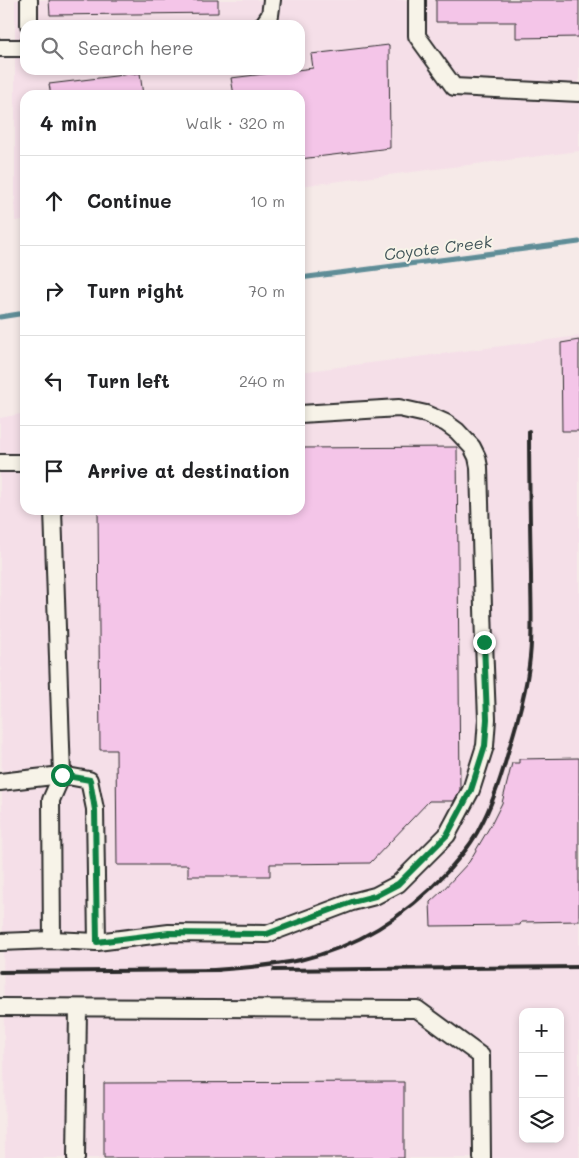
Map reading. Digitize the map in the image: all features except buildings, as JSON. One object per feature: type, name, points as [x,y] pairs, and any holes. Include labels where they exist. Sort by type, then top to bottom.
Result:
[{"type":"street","points":[[29,0],[29,20]]},
{"type":"street","points":[[266,20],[270,15],[272,0]]},
{"type":"street","points":[[417,0],[417,36],[454,87],[579,93]]},
{"type":"street","points":[[0,48],[20,48]]},
{"type":"street","points":[[0,942],[52,940],[97,942],[169,933],[267,934],[352,902],[375,896],[398,884],[447,835],[471,790],[485,746],[487,719],[479,467],[477,457],[472,446],[457,431],[446,423],[426,414],[399,408],[305,414]]},
{"type":"street","points":[[0,463],[20,463]]},
{"type":"street","points":[[52,940],[51,800],[62,775],[53,515]]},
{"type":"street","points":[[0,782],[62,775],[90,780],[95,810],[97,942]]},
{"type":"street","points":[[0,1007],[416,1009],[481,1056],[482,1158]]},
{"type":"street","points":[[76,1158],[78,1008]]},
{"type":"shaded area","points":[[15,0],[579,0],[579,151],[305,185],[305,90],[20,90],[20,220],[15,221]]},
{"type":"shaded area","points":[[579,336],[579,1158],[5,1158],[0,418],[20,414],[20,515],[305,515],[305,371]]},
{"type":"waterway","name":"Coyote Creek","points":[[305,277],[579,242]]},
{"type":"waterway","name":"Coyote Creek","points":[[0,317],[20,314]]},
{"type":"railway","points":[[214,970],[246,968],[300,960],[341,947],[361,938],[398,915],[432,888],[461,856],[477,833],[493,799],[503,769],[522,703],[529,669],[532,626],[529,431]]},
{"type":"railway","points":[[274,970],[579,967]]},
{"type":"railway","points":[[0,972],[219,970]]},
{"type":"route","points":[[62,775],[90,780],[95,810],[97,942],[169,933],[267,934],[352,902],[375,896],[398,884],[447,835],[471,790],[485,746],[487,719],[484,642]]}]
